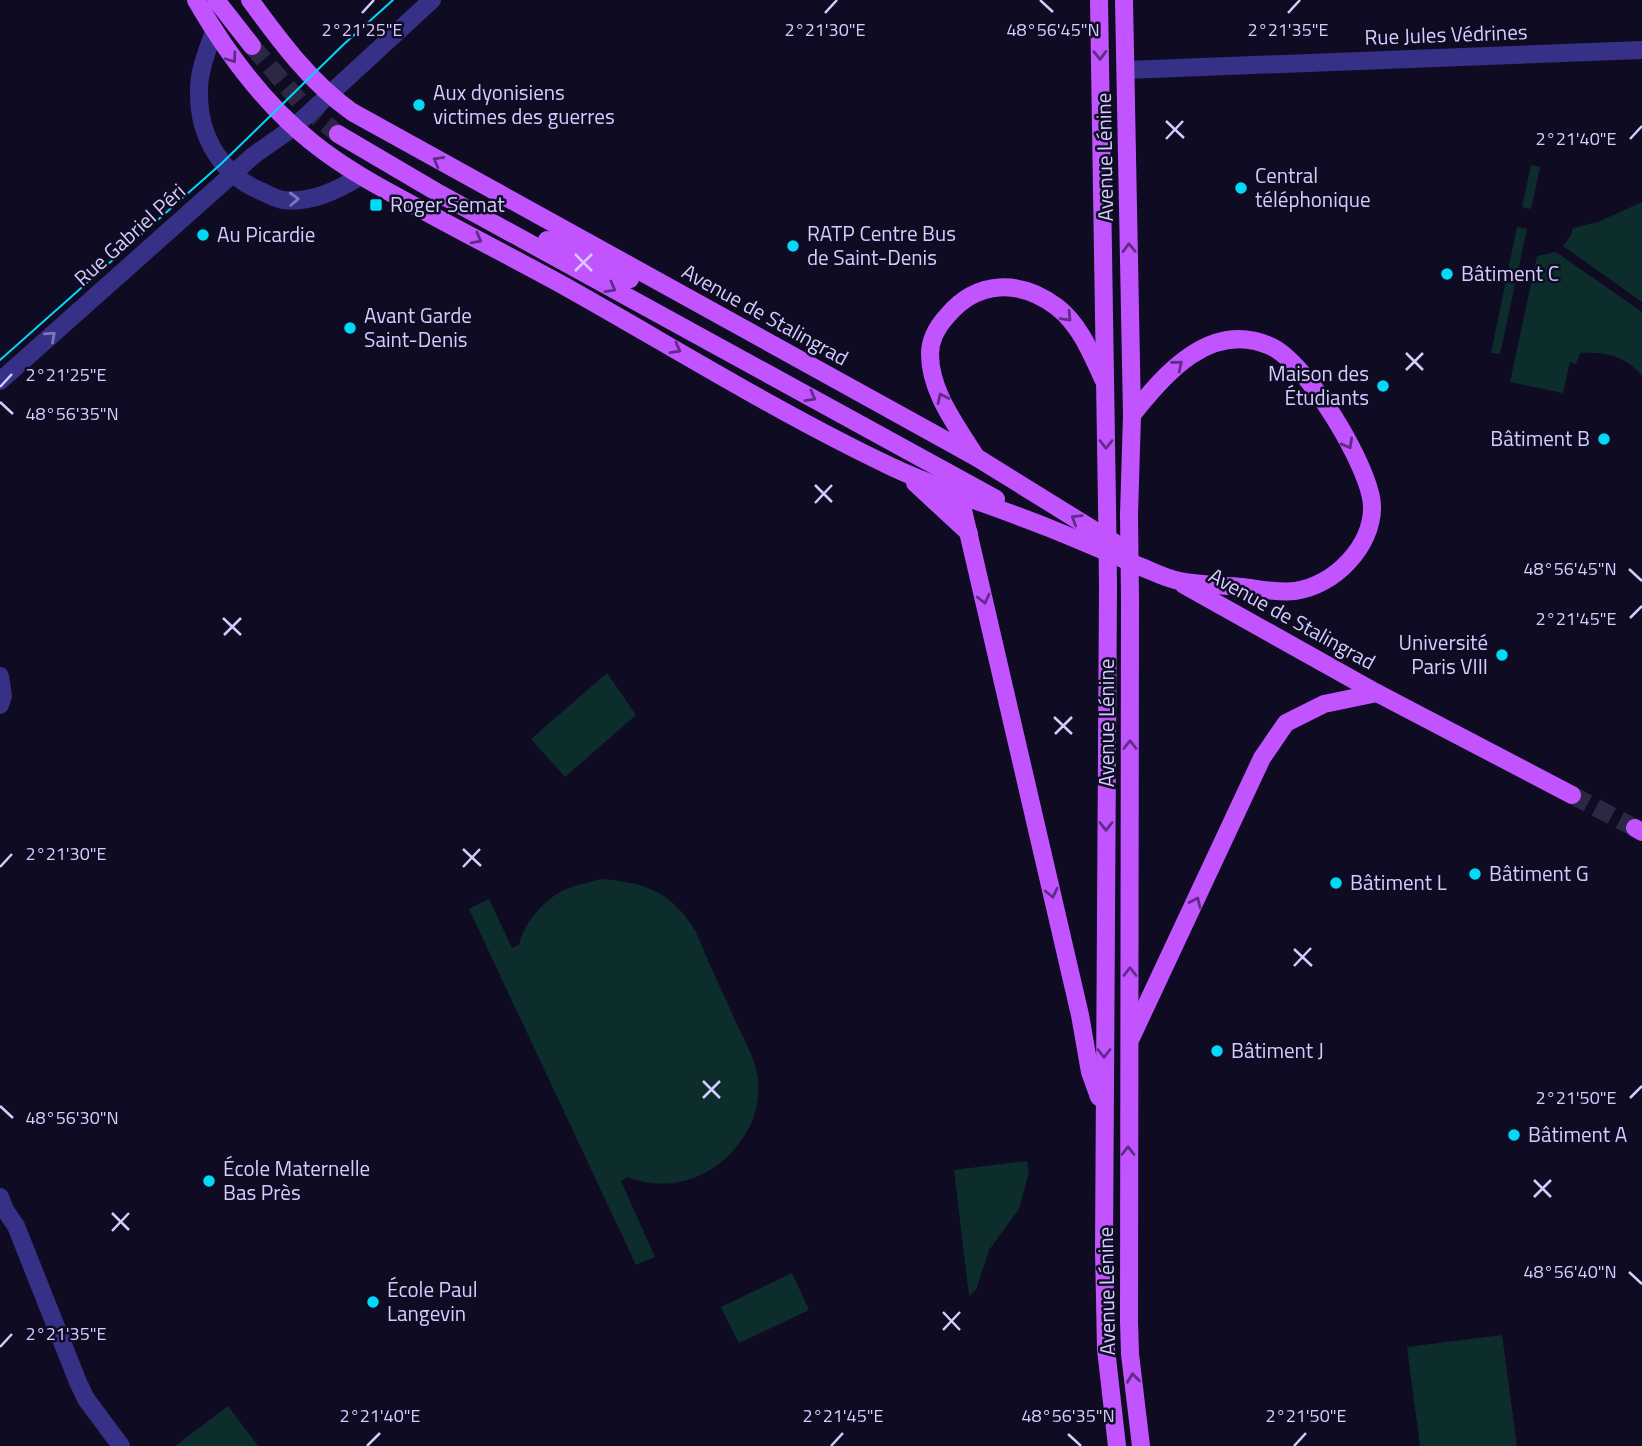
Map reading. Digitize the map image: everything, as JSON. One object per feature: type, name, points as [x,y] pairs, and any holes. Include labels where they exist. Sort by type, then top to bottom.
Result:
[{"type":"main road","name":"Avenue de Stalingrad","points":[[197,0],[214,32],[247,77],[294,127],[359,177],[555,281],[889,466],[954,494],[1045,526],[1176,581]]},
{"type":"main road","points":[[216,0],[252,46],[227,0]]},
{"type":"main road","name":"Avenue de Stalingrad","points":[[250,0],[287,50],[329,96],[379,128],[976,457],[1176,581],[1377,693],[1572,795]]},
{"type":"main road","name":"Avenue Lénine","points":[[1099,0],[1108,586],[1103,1110],[1105,1349],[1117,1446]]},
{"type":"main road","name":"Avenue Lénine","points":[[1124,0],[1132,415],[1129,515],[1129,1334],[1141,1446]]},
{"type":"main road","name":"Avenue de Stalingrad","points":[[338,134],[401,172],[1045,526]]},
{"type":"main road","points":[[401,172],[777,348]]},
{"type":"main road","points":[[976,457],[938,391],[930,353],[933,335],[938,327],[952,309],[969,295],[990,288],[1005,287],[1035,295],[1054,305],[1072,321],[1083,336],[1106,384]]},
{"type":"main road","points":[[1132,415],[1158,381],[1198,349],[1236,337],[1272,346],[1295,364],[1317,389],[1366,475],[1372,506],[1368,532],[1355,553],[1338,571],[1318,584],[1296,591],[1176,581]]},
{"type":"main road","points":[[919,457],[954,494],[963,510],[1077,1003],[1090,1072],[1103,1110]]},
{"type":"main road","points":[[889,466],[914,482],[969,533]]},
{"type":"main road","points":[[1130,1040],[1262,758],[1286,723],[1324,704],[1377,693]]},
{"type":"street","name":"Rue Gabriel Péri","points":[[0,381],[254,155],[294,127],[432,0]]},
{"type":"street","points":[[214,32],[202,64],[198,93],[201,118],[216,156],[233,174],[256,189],[281,200],[308,199],[327,194],[359,177]]},
{"type":"street","name":"Rue Jules Védrines","points":[[1126,70],[1642,50]]},
{"type":"street","points":[[0,676],[3,696],[0,705]]},
{"type":"street","points":[[0,1197],[16,1226],[86,1399],[121,1446]]},
{"type":"green space","points":[[1531,165],[1540,167],[1531,209],[1522,207]]},
{"type":"green space","points":[[1642,202],[1642,302],[1563,246],[1573,228],[1598,222]]},
{"type":"green space","points":[[1517,227],[1527,229],[1500,354],[1491,353]]},
{"type":"green space","points":[[1556,252],[1642,312],[1642,376],[1628,363],[1614,356],[1580,353],[1576,364],[1570,362],[1563,393],[1510,382],[1537,256]]},
{"type":"green space","points":[[607,673],[636,715],[565,777],[531,739]]},
{"type":"green space","points":[[602,879],[632,883],[657,892],[678,907],[687,918],[696,932],[750,1051],[758,1080],[758,1096],[750,1125],[733,1150],[710,1170],[680,1182],[659,1184],[628,1177],[621,1181],[655,1257],[636,1265],[469,909],[489,899],[512,948],[519,945],[531,919],[545,903],[569,888]]},
{"type":"green space","points":[[1027,1161],[1029,1172],[1019,1209],[989,1250],[976,1290],[969,1296],[954,1170]]},
{"type":"green space","points":[[792,1273],[809,1310],[739,1343],[721,1307]]},
{"type":"green space","points":[[1502,1335],[1517,1446],[1420,1446],[1407,1347]]},
{"type":"green space","points":[[228,1406],[258,1446],[175,1446]]},
{"type":"tunnel","points":[[252,46],[301,103],[338,134]]},
{"type":"tunnel","points":[[1572,795],[1635,828]]},
{"type":"tram line","points":[[0,360],[222,163],[393,0]]},
{"type":"place","name":"Aux dyonisiens victimes des guerres","points":[[419,105]]},
{"type":"place","name":"Central téléphonique","points":[[1241,188]]},
{"type":"place","name":"Roger Semat","points":[[376,205]]},
{"type":"place","name":"Au Picardie","points":[[203,235]]},
{"type":"place","name":"RATP Centre Bus de Saint-Denis","points":[[793,246]]},
{"type":"place","name":"Bâtiment C","points":[[1447,274]]},
{"type":"place","name":"Avant Garde Saint-Denis","points":[[350,328]]},
{"type":"place","name":"Maison des Étudiants","points":[[1383,386]]},
{"type":"place","name":"Bâtiment B","points":[[1604,439]]},
{"type":"place","name":"Université Paris VIII","points":[[1502,655]]},
{"type":"place","name":"Bâtiment G","points":[[1475,874]]},
{"type":"place","name":"Bâtiment L","points":[[1336,883]]},
{"type":"place","name":"Bâtiment J","points":[[1217,1051]]},
{"type":"place","name":"Bâtiment A","points":[[1514,1135]]},
{"type":"place","name":"École Maternelle Bas Près","points":[[209,1181]]},
{"type":"place","name":"École Paul Langevin","points":[[373,1302]]}]
